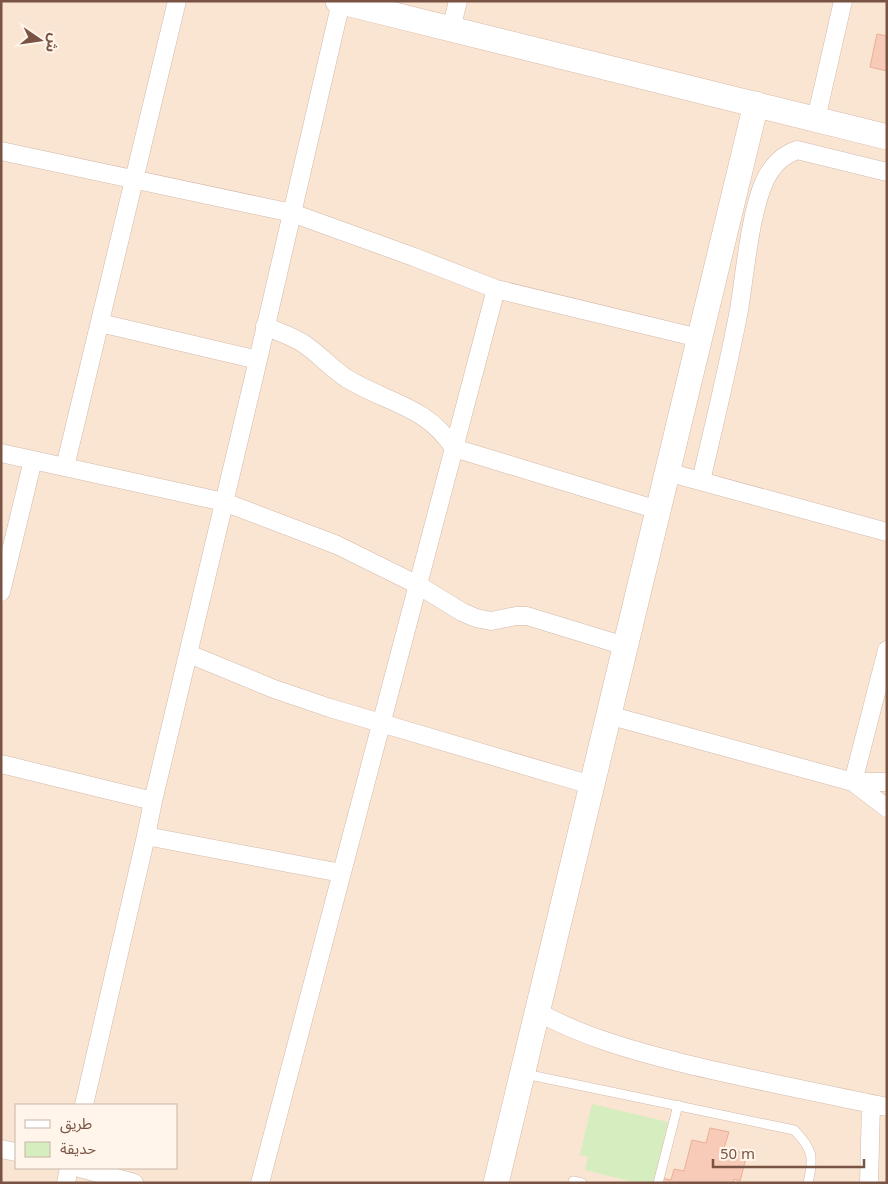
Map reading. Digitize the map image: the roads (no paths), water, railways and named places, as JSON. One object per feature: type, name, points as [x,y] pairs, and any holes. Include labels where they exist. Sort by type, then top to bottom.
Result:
[{"type":"main road","points":[[339,2],[887,137]]},
{"type":"main road","points":[[496,1183],[756,104]]},
{"type":"street","points":[[65,467],[177,1]]},
{"type":"street","points":[[451,29],[458,1]]},
{"type":"street","points":[[816,119],[843,1]]},
{"type":"street","points":[[84,1104],[146,836],[152,801],[189,654],[258,360],[339,2]]},
{"type":"street","points":[[1,150],[292,213],[496,289],[699,338]]},
{"type":"street","points":[[701,481],[735,331],[757,204],[774,163],[786,154],[797,150],[887,172]]},
{"type":"street","points":[[260,1183],[496,289]]},
{"type":"street","points":[[100,323],[258,360]]},
{"type":"street","points":[[265,326],[302,343],[346,377],[422,415],[444,434],[454,448],[658,510]]},
{"type":"street","points":[[1,453],[224,502],[337,545],[418,585],[462,612],[476,618],[491,622],[516,616],[527,616],[625,646]]},
{"type":"street","points":[[1,592],[34,460]]},
{"type":"street","points":[[667,472],[887,532]]},
{"type":"street","points":[[853,782],[887,650]]},
{"type":"street","points":[[189,654],[274,689],[382,724],[592,785]]},
{"type":"street","points":[[608,715],[853,782],[887,782]]},
{"type":"street","points":[[1,764],[152,801]]},
{"type":"street","points":[[853,782],[887,808]]},
{"type":"street","points":[[146,836],[341,873]]},
{"type":"street","points":[[536,1012],[585,1035],[641,1052],[761,1082],[879,1106],[869,1183]]},
{"type":"street","points":[[1,1149],[15,1152]]},
{"type":"street","points":[[66,1183],[69,1169]]},
{"type":"street","points":[[84,1169],[134,1183]]},
{"type":"lane","points":[[522,1073],[794,1130],[806,1142],[813,1160],[808,1183]]},
{"type":"lane","points":[[658,1183],[678,1106]]},
{"type":"lane","points":[[573,1180],[582,1183]]}]
